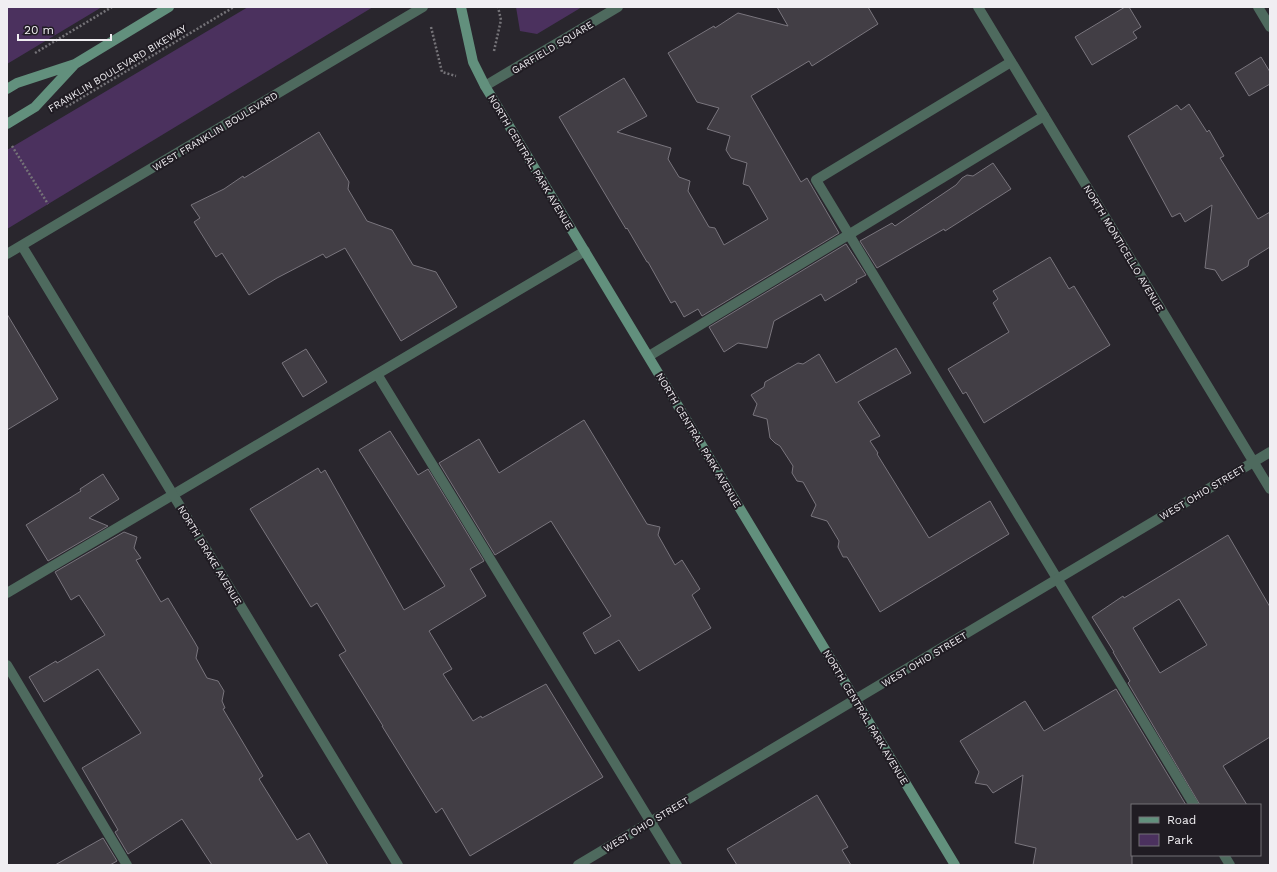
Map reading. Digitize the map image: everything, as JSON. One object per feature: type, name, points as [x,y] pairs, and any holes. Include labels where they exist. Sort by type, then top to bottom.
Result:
[{"type":"street","points":[[7,89],[17,84],[75,64],[169,7]]},
{"type":"street","name":"WEST FRANKLIN BOULEVARD","points":[[7,254],[423,7]]},
{"type":"street","name":"NORTH CENTRAL PARK AVENUE","points":[[461,7],[473,62],[485,86],[955,865]]},
{"type":"street","name":"GARFIELD SQUARE","points":[[485,86],[618,7]]},
{"type":"street","name":"NORTH MONTICELLO AVENUE","points":[[978,7],[1270,489]]},
{"type":"street","points":[[1258,7],[1270,27]]},
{"type":"street","points":[[1011,62],[816,180],[1193,804]]},
{"type":"street","points":[[7,124],[35,107],[75,64]]},
{"type":"street","points":[[648,356],[1044,116]]},
{"type":"street","name":"NORTH DRAKE AVENUE","points":[[22,246],[398,865]]},
{"type":"street","points":[[7,593],[585,251]]},
{"type":"street","points":[[377,374],[677,865]]},
{"type":"street","name":"WEST OHIO STREET","points":[[578,865],[1270,452]]},
{"type":"street","points":[[7,665],[127,865]]},
{"type":"street","points":[[1225,856],[1230,865]]},
{"type":"path","points":[[33,54],[112,7]]},
{"type":"path","name":"FRANKLIN BOULEVARD BIKEWAY","points":[[64,109],[234,7]]},
{"type":"path","points":[[498,7],[501,20]]},
{"type":"path","points":[[433,37],[442,72]]},
{"type":"path","points":[[12,146],[50,206]]},
{"type":"green space","points":[[7,7],[102,7],[7,64]]},
{"type":"green space","points":[[248,7],[373,7],[7,229],[7,150]]},
{"type":"green space","points":[[516,7],[582,7],[537,34],[520,31]]},
{"type":"building","points":[[777,7],[868,7],[878,24],[812,66],[809,61],[751,96],[801,182],[807,178],[839,233],[702,316],[698,309],[684,317],[675,301],[671,303],[648,262],[627,228],[626,229],[559,117],[624,78],[647,116],[617,132],[671,148],[668,159],[679,177],[690,181],[688,191],[709,227],[715,228],[724,245],[768,219],[749,186],[743,184],[747,163],[731,158],[726,150],[730,136],[707,129],[719,108],[697,102],[668,53],[714,26],[715,28],[738,13],[788,26]]},
{"type":"building","points":[[1125,7],[1129,7],[1141,27],[1133,32],[1137,38],[1092,65],[1075,37]]},
{"type":"building","points":[[1261,57],[1270,72],[1270,84],[1249,96],[1235,73]]},
{"type":"building","points":[[1189,104],[1207,132],[1209,130],[1224,156],[1220,158],[1258,219],[1270,212],[1270,247],[1249,260],[1248,266],[1222,281],[1215,270],[1205,268],[1212,205],[1185,222],[1180,213],[1172,217],[1128,136],[1177,105],[1181,110]]},
{"type":"building","points":[[319,132],[349,182],[348,189],[367,221],[392,230],[413,265],[436,272],[457,307],[401,341],[345,248],[326,258],[323,254],[277,278],[249,295],[222,253],[216,257],[194,222],[200,218],[191,205],[224,189],[243,176],[244,178]]},
{"type":"building","points":[[993,163],[1011,189],[945,231],[944,229],[877,268],[860,241],[892,223],[895,226],[956,185],[962,178],[967,175],[973,176]]},
{"type":"building","points":[[846,244],[866,275],[825,301],[821,294],[774,321],[767,348],[738,343],[724,352],[709,327]]},
{"type":"building","points":[[1050,257],[1069,289],[1074,286],[1110,345],[984,423],[966,392],[963,394],[948,369],[1009,332],[993,303],[998,299],[993,291]]},
{"type":"building","points":[[7,314],[58,399],[7,430]]},
{"type":"building","points":[[896,348],[911,373],[858,402],[880,436],[870,441],[878,453],[877,454],[929,538],[990,501],[1009,534],[880,612],[847,557],[843,557],[838,547],[839,541],[827,521],[811,516],[816,505],[803,482],[797,481],[792,473],[793,466],[780,446],[770,438],[767,419],[753,415],[757,404],[751,395],[764,387],[765,382],[798,363],[803,364],[819,354],[836,383]]},
{"type":"building","points":[[306,349],[327,382],[303,397],[282,363]]},
{"type":"building","points":[[584,420],[647,524],[660,527],[658,535],[675,565],[682,560],[700,589],[692,595],[711,628],[639,671],[619,640],[595,654],[583,633],[611,616],[551,521],[495,555],[439,463],[479,439],[499,473]]},
{"type":"building","points":[[390,431],[418,475],[428,469],[484,561],[470,569],[486,596],[429,631],[452,669],[443,674],[473,721],[481,716],[482,718],[546,684],[603,777],[470,856],[442,808],[436,813],[339,655],[346,651],[317,603],[311,607],[250,509],[318,468],[321,473],[325,470],[404,610],[445,586],[359,450]]},
{"type":"building","points":[[103,474],[119,499],[89,518],[108,526],[48,561],[26,525],[81,491],[80,489]]},
{"type":"building","points":[[124,532],[137,537],[134,548],[141,558],[136,560],[161,602],[168,598],[194,641],[198,648],[196,658],[207,678],[218,681],[224,691],[222,701],[225,708],[223,709],[263,776],[259,779],[297,840],[309,833],[328,865],[212,865],[182,819],[128,854],[115,832],[118,830],[82,768],[141,733],[98,669],[44,702],[29,677],[56,661],[57,663],[105,635],[79,595],[71,600],[55,572]]},
{"type":"building","points":[[1228,535],[1270,607],[1270,737],[1223,766],[1246,804],[1199,804],[1128,683],[1130,681],[1092,617],[1123,596],[1124,598]],"holes":[[[1179,599],[1207,645],[1160,673],[1133,628]]]},
{"type":"building","points":[[1116,689],[1185,804],[1131,804],[1132,865],[1033,865],[1036,848],[1015,843],[1023,775],[993,793],[987,785],[975,783],[979,772],[960,741],[1025,701],[1044,731]]},
{"type":"building","points":[[817,795],[848,847],[842,850],[851,865],[737,865],[727,849]]},
{"type":"building","points":[[103,838],[117,861],[110,865],[55,865]]}]
